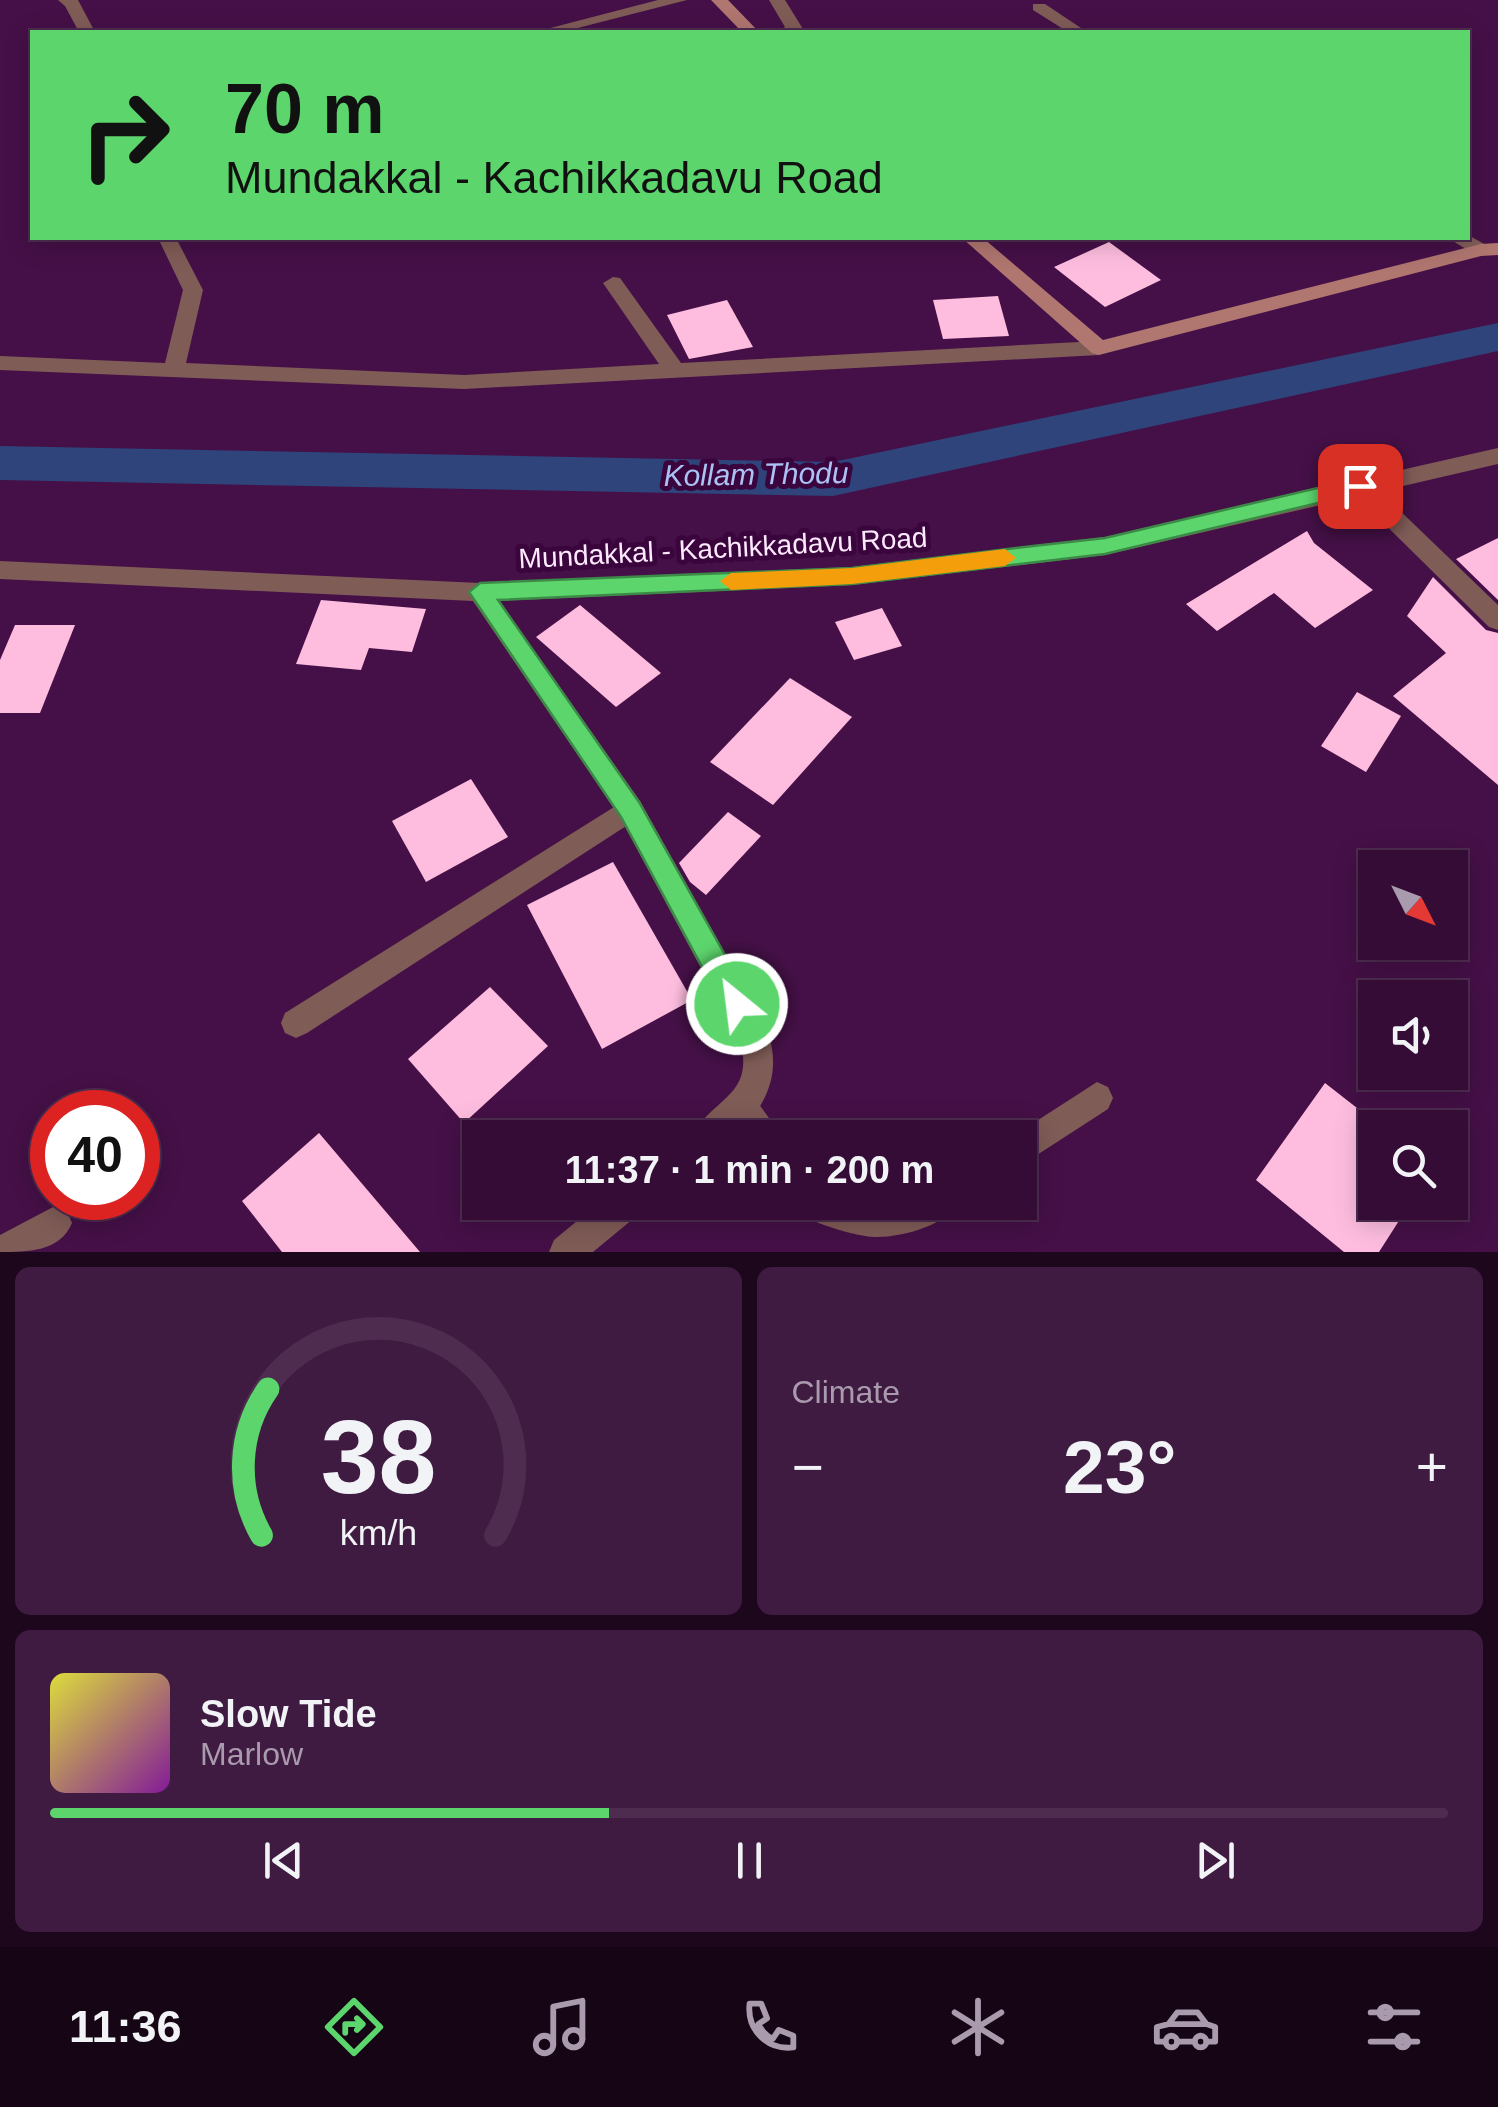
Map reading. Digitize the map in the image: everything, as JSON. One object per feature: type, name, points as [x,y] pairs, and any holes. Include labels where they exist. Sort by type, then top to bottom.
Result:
[{"type":"main road","points":[[719,0],[750,30]]},
{"type":"main road","points":[[974,240],[1099,348],[1490,250]]},
{"type":"street","points":[[66,0],[72,2],[86,30]]},
{"type":"street","points":[[551,30],[679,0]]},
{"type":"street","points":[[777,0],[795,29],[792,30]]},
{"type":"street","points":[[1039,7],[1076,30]]},
{"type":"street","points":[[168,240],[193,290],[174,370]]},
{"type":"street","points":[[1463,240],[1490,250]]},
{"type":"street","points":[[613,283],[675,371]]},
{"type":"street","points":[[0,363],[464,382],[1099,348]]},
{"type":"street","name":"Mundakkal - Kachikkadavu Road","points":[[0,570],[480,592],[852,576],[1105,546],[1360,486],[1494,461]]},
{"type":"street","points":[[1360,486],[1498,620]]},
{"type":"street","points":[[480,592],[630,809],[758,1046],[758,1079],[743,1108],[729,1120]]},
{"type":"street","points":[[296,1022],[630,809]]},
{"type":"street","points":[[1037,1139],[1097,1098]]},
{"type":"street","points":[[743,1108],[753,1120]]},
{"type":"street","points":[[566,1252],[605,1220]]},
{"type":"street","points":[[2,1252],[55,1223]]},
{"type":"building","points":[[1109,242],[1161,280],[1105,307],[1054,267]]},
{"type":"building","points":[[998,296],[1009,336],[943,339],[933,300]]},
{"type":"building","points":[[727,300],[753,347],[689,359],[667,315]]},
{"type":"building","points":[[1307,531],[1314,543],[1373,590],[1315,628],[1274,593],[1217,631],[1186,604]]},
{"type":"building","points":[[1498,538],[1498,600],[1456,559]]},
{"type":"building","points":[[1433,577],[1486,630],[1498,633],[1498,785],[1393,696],[1446,653],[1407,616]]},
{"type":"building","points":[[321,600],[426,609],[412,652],[369,648],[361,670],[296,664]]},
{"type":"building","points":[[580,605],[661,673],[616,707],[536,637]]},
{"type":"building","points":[[882,608],[902,646],[854,660],[835,622]]},
{"type":"building","points":[[15,625],[75,625],[40,713],[0,713],[0,660]]},
{"type":"building","points":[[790,678],[852,717],[773,805],[710,762]]},
{"type":"building","points":[[1357,692],[1401,716],[1366,772],[1321,746]]},
{"type":"building","points":[[471,779],[508,837],[426,882],[392,821]]},
{"type":"building","points":[[728,812],[761,836],[706,895],[690,882],[679,863]]},
{"type":"building","points":[[613,862],[692,1000],[602,1049],[527,905]]},
{"type":"building","points":[[490,987],[548,1046],[462,1121],[408,1059]]},
{"type":"building","points":[[1325,1083],[1360,1110],[1358,1220],[1399,1220],[1379,1252],[1344,1252],[1256,1180]]},
{"type":"building","points":[[319,1133],[420,1252],[282,1252],[242,1201]]},
{"type":"waterway","name":"Kollam Thodu","points":[[0,463],[833,479],[1498,337]]},
{"type":"slow traffic","points":[[731,581],[852,576],[1005,558]]},
{"type":"route","points":[[737,1004],[630,809],[480,592],[852,576],[1105,546],[1360,486]]}]
